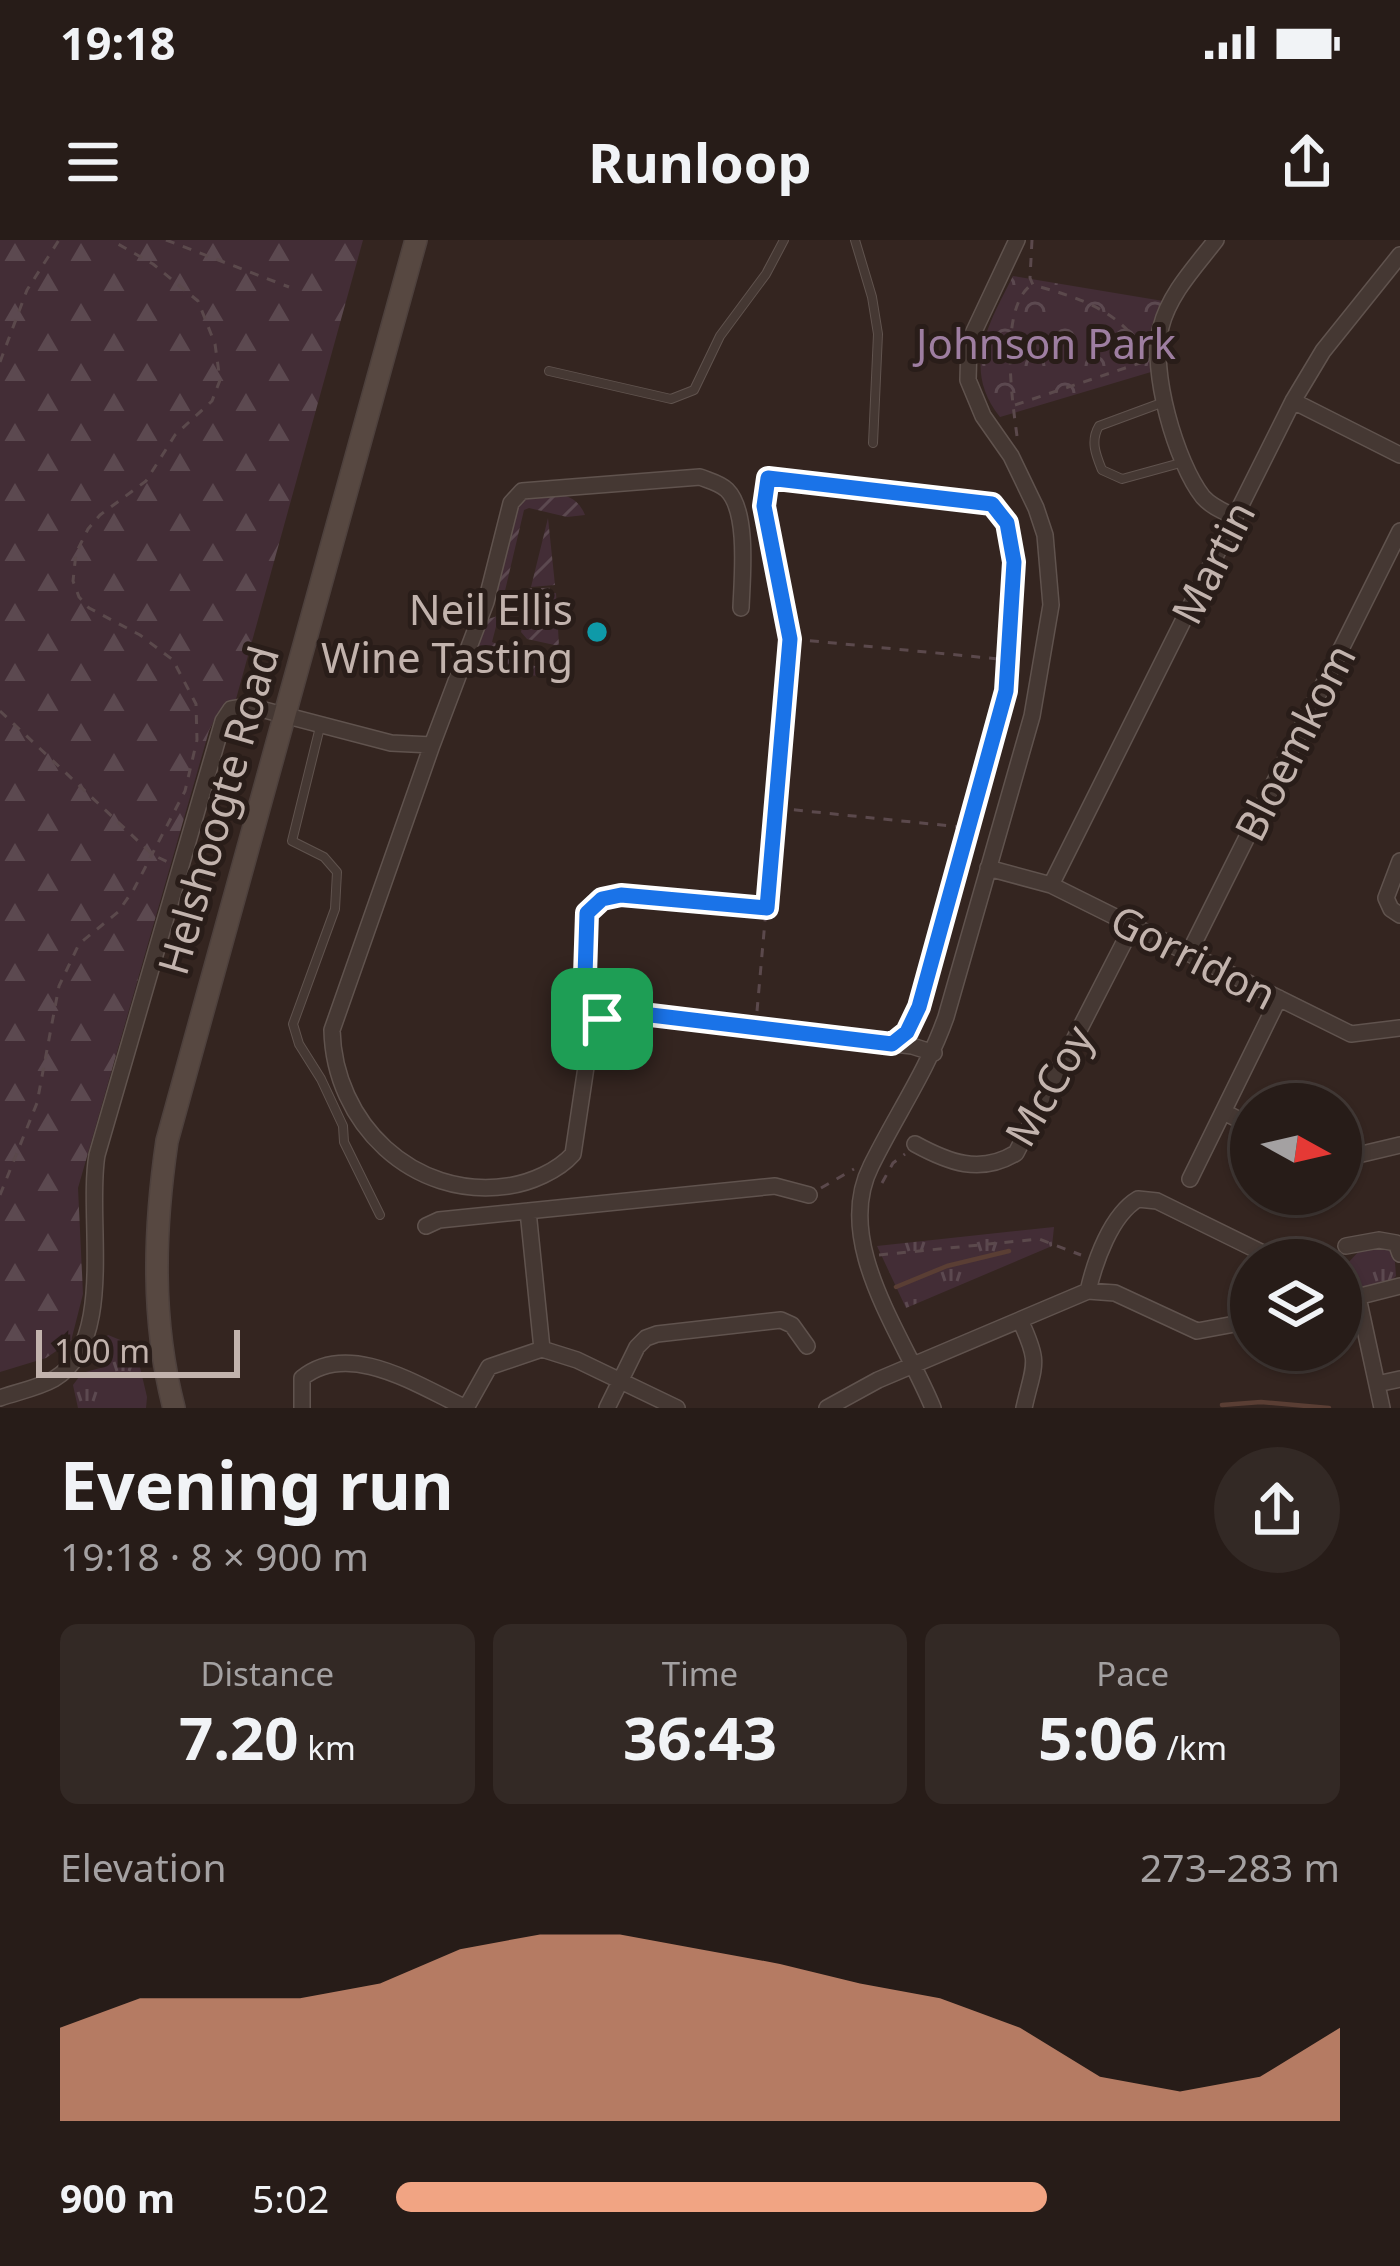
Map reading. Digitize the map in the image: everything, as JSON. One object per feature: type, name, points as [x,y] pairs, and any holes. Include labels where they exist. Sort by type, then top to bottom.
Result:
[{"type":"main road","name":"Helshoogte Road","points":[[174,1408],[166,1378],[156,1276],[157,1208],[167,1141],[416,240]]},
{"type":"street","points":[[933,1408],[868,1264],[856,1214],[869,1169],[934,1053],[1032,716],[1051,604],[1045,535],[1011,456],[975,401],[968,380],[969,342],[1017,240]]},
{"type":"street","points":[[1216,240],[1176,293],[1160,327],[1156,360],[1164,402],[1201,495],[1235,517]]},
{"type":"street","name":"Martin","points":[[1051,885],[1293,401],[1323,351],[1400,255]]},
{"type":"street","points":[[1293,401],[1400,455]]},
{"type":"street","points":[[740,608],[743,562],[738,503],[723,486],[700,477],[522,491],[511,503],[485,602],[332,1030],[342,1088],[369,1134],[392,1157],[453,1186],[485,1189],[532,1180],[572,1154],[589,1047],[602,1019],[612,1011],[934,1053]]},
{"type":"street","name":"Bloemkom","points":[[1189,953],[1400,531]]},
{"type":"street","points":[[0,1398],[52,1381],[79,1353],[89,1330],[97,1155],[228,713],[242,705],[391,743],[432,745]]},
{"type":"street","points":[[1400,861],[1386,898],[1400,915]]},
{"type":"street","name":"Gorridon","points":[[988,868],[1051,885],[1351,1034],[1400,1028]]},
{"type":"street","name":"McCoy","points":[[914,1144],[952,1164],[988,1162],[1016,1153],[1133,925]]},
{"type":"street","points":[[1190,1179],[1279,998]]},
{"type":"street","points":[[1223,1112],[1230,1116]]},
{"type":"street","points":[[1362,1154],[1400,1145]]},
{"type":"street","points":[[426,1226],[439,1220],[775,1186],[809,1196]]},
{"type":"street","points":[[1088,1291],[1096,1262],[1124,1210],[1138,1199],[1146,1198],[1232,1239]]},
{"type":"street","points":[[528,1211],[542,1349]]},
{"type":"street","points":[[1362,1244],[1388,1240],[1396,1243],[1400,1254]]},
{"type":"street","points":[[1362,1296],[1400,1286]]},
{"type":"street","points":[[827,1408],[915,1364],[1088,1291],[1115,1292],[1197,1331],[1230,1325]]},
{"type":"street","points":[[607,1408],[637,1347],[657,1334],[781,1320],[792,1324],[807,1346]]},
{"type":"street","points":[[1020,1320],[1034,1349],[1036,1371],[1024,1408]]},
{"type":"street","points":[[1362,1337],[1382,1408]]},
{"type":"street","points":[[302,1408],[302,1378],[311,1371],[361,1363],[466,1408],[489,1367],[542,1349],[677,1408]]},
{"type":"street","points":[[1377,1384],[1400,1379]]},
{"type":"lane","points":[[549,370],[664,398],[688,396],[720,336],[766,274],[784,240]]},
{"type":"lane","points":[[855,240],[878,334],[873,442]]},
{"type":"lane","points":[[1164,402],[1099,425],[1093,439],[1097,459],[1102,470],[1122,479],[1185,461]]},
{"type":"lane","points":[[320,725],[292,841],[324,857],[337,872],[335,909],[293,1024],[380,1215]]},
{"type":"path","points":[[0,362],[27,290],[58,240]]},
{"type":"path","points":[[0,1195],[37,1103],[59,986],[80,944],[127,902],[184,790],[197,740],[196,704],[173,660],[151,642],[99,615],[75,590],[74,562],[93,523],[140,488],[176,435],[212,401],[220,372],[205,310],[198,301],[153,264],[111,240]]},
{"type":"path","points":[[166,240],[290,287]]},
{"type":"path","points":[[1032,240],[1033,285]]},
{"type":"path","points":[[1014,405],[1105,378],[1148,359],[1132,335],[1108,313],[1081,299],[1033,285]]},
{"type":"path","points":[[1011,456],[1018,446],[1012,315],[1019,295],[1033,285]]},
{"type":"path","points":[[756,1027],[790,639],[764,506],[768,478],[992,504],[1007,523],[1014,562],[1006,691],[919,1007],[907,1032],[892,1044]]},
{"type":"path","points":[[523,590],[555,589]]},
{"type":"path","points":[[790,639],[1009,660]]},
{"type":"path","points":[[0,711],[151,853],[181,867]]},
{"type":"path","points":[[775,808],[970,828]]},
{"type":"path","points":[[602,1019],[585,976],[584,937],[587,913],[602,899],[621,895],[767,908]]},
{"type":"path","points":[[876,1194],[893,1163],[914,1144]]},
{"type":"path","points":[[809,1196],[862,1166]]},
{"type":"path","points":[[877,1255],[1039,1240],[1096,1262]]},
{"type":"green space","points":[[0,240],[363,240],[236,699],[217,714],[209,731],[78,1188],[83,1294],[71,1341],[46,1358],[0,1372]]},
{"type":"green space","name":"Johnson Park","points":[[1013,276],[1163,301],[1151,331],[1151,372],[1000,417],[988,399],[981,364],[988,329]]},
{"type":"green space","points":[[526,495],[568,497],[585,515],[524,510],[504,595],[512,598],[509,602],[496,589],[515,508]]},
{"type":"green space","points":[[548,518],[555,585],[531,587]]},
{"type":"green space","points":[[556,593],[559,646],[527,639],[521,632],[529,595]]},
{"type":"green space","points":[[504,614],[509,618],[498,619],[492,642],[502,646],[500,657],[554,671],[553,678],[479,668],[469,662],[485,620]]},
{"type":"green space","points":[[1054,1227],[1052,1246],[906,1308],[877,1246]]},
{"type":"green space","points":[[1381,1245],[1394,1249],[1396,1276],[1362,1288],[1362,1249]]},
{"type":"green space","points":[[108,1335],[135,1346],[146,1408],[78,1408],[73,1385],[82,1373],[104,1367],[103,1340]]},
{"type":"waterway","points":[[896,1287],[947,1266],[1009,1251]]},
{"type":"waterway","points":[[1222,1405],[1261,1402],[1329,1408]]},
{"type":"place","name":"Neil Ellis Wine Tasting","points":[[597,632]]},
{"type":"route","points":[[768,478],[992,504],[1007,523],[1014,562],[1006,691],[919,1007],[907,1032],[892,1044],[626,1012],[612,1011],[602,1019],[585,976],[584,937],[587,913],[602,899],[621,895],[767,908],[790,639],[764,506],[768,478]]}]
